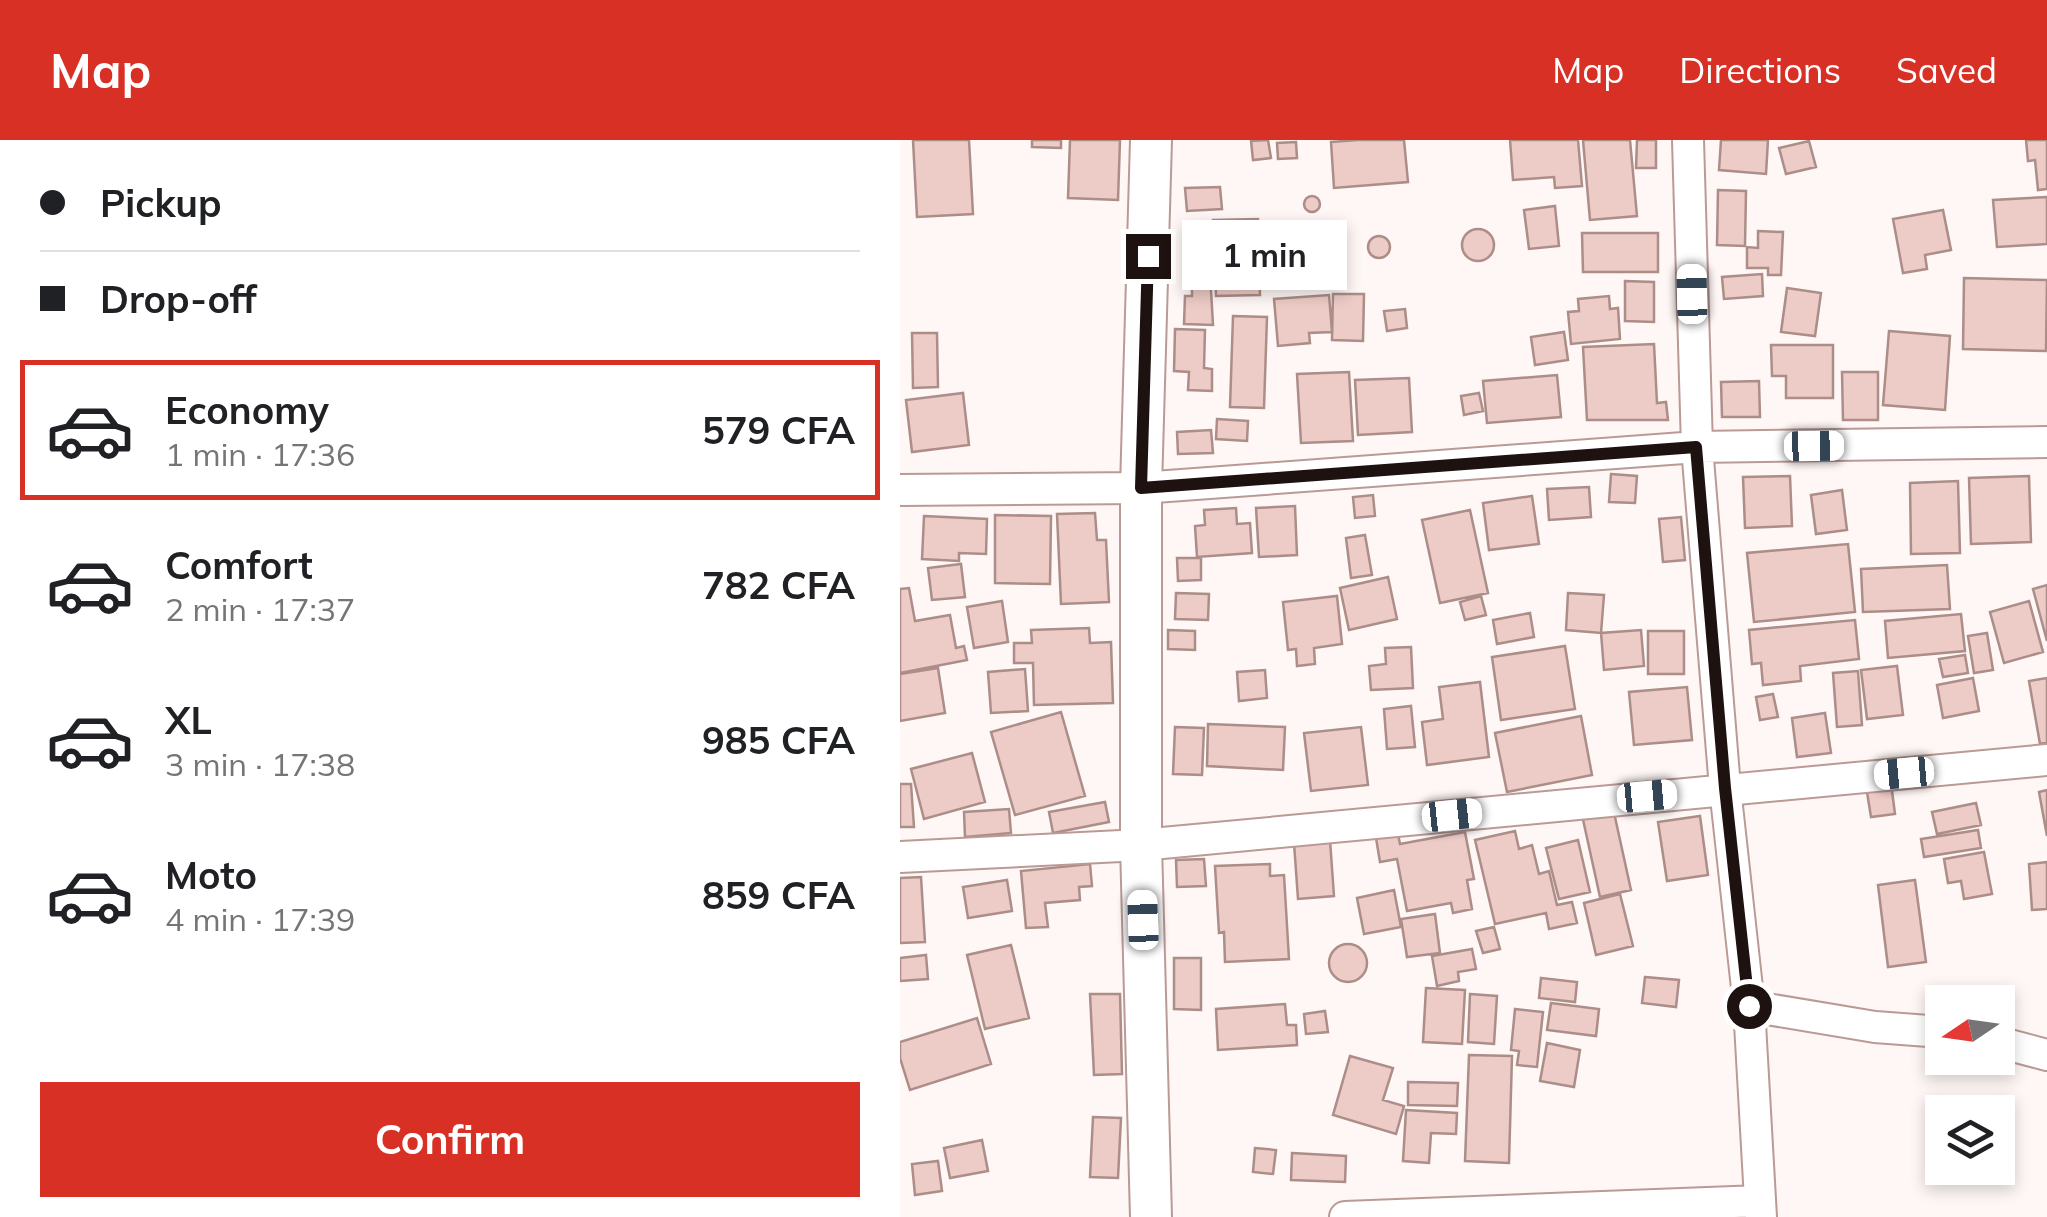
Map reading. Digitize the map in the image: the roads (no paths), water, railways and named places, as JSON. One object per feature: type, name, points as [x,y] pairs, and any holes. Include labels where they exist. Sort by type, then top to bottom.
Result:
[{"type":"main road","points":[[1151,140],[1141,488],[1141,845],[1151,1217]]},
{"type":"street","points":[[1345,1217],[1760,1209],[1749,1006],[1725,788],[1696,447],[1688,140]]},
{"type":"street","points":[[900,490],[1141,488],[1696,447],[2047,442]]},
{"type":"street","points":[[900,857],[1141,845],[2047,760]]},
{"type":"street","points":[[1749,1006],[1876,1027],[1925,1031]]},
{"type":"street","points":[[2015,1047],[2047,1055]]}]
